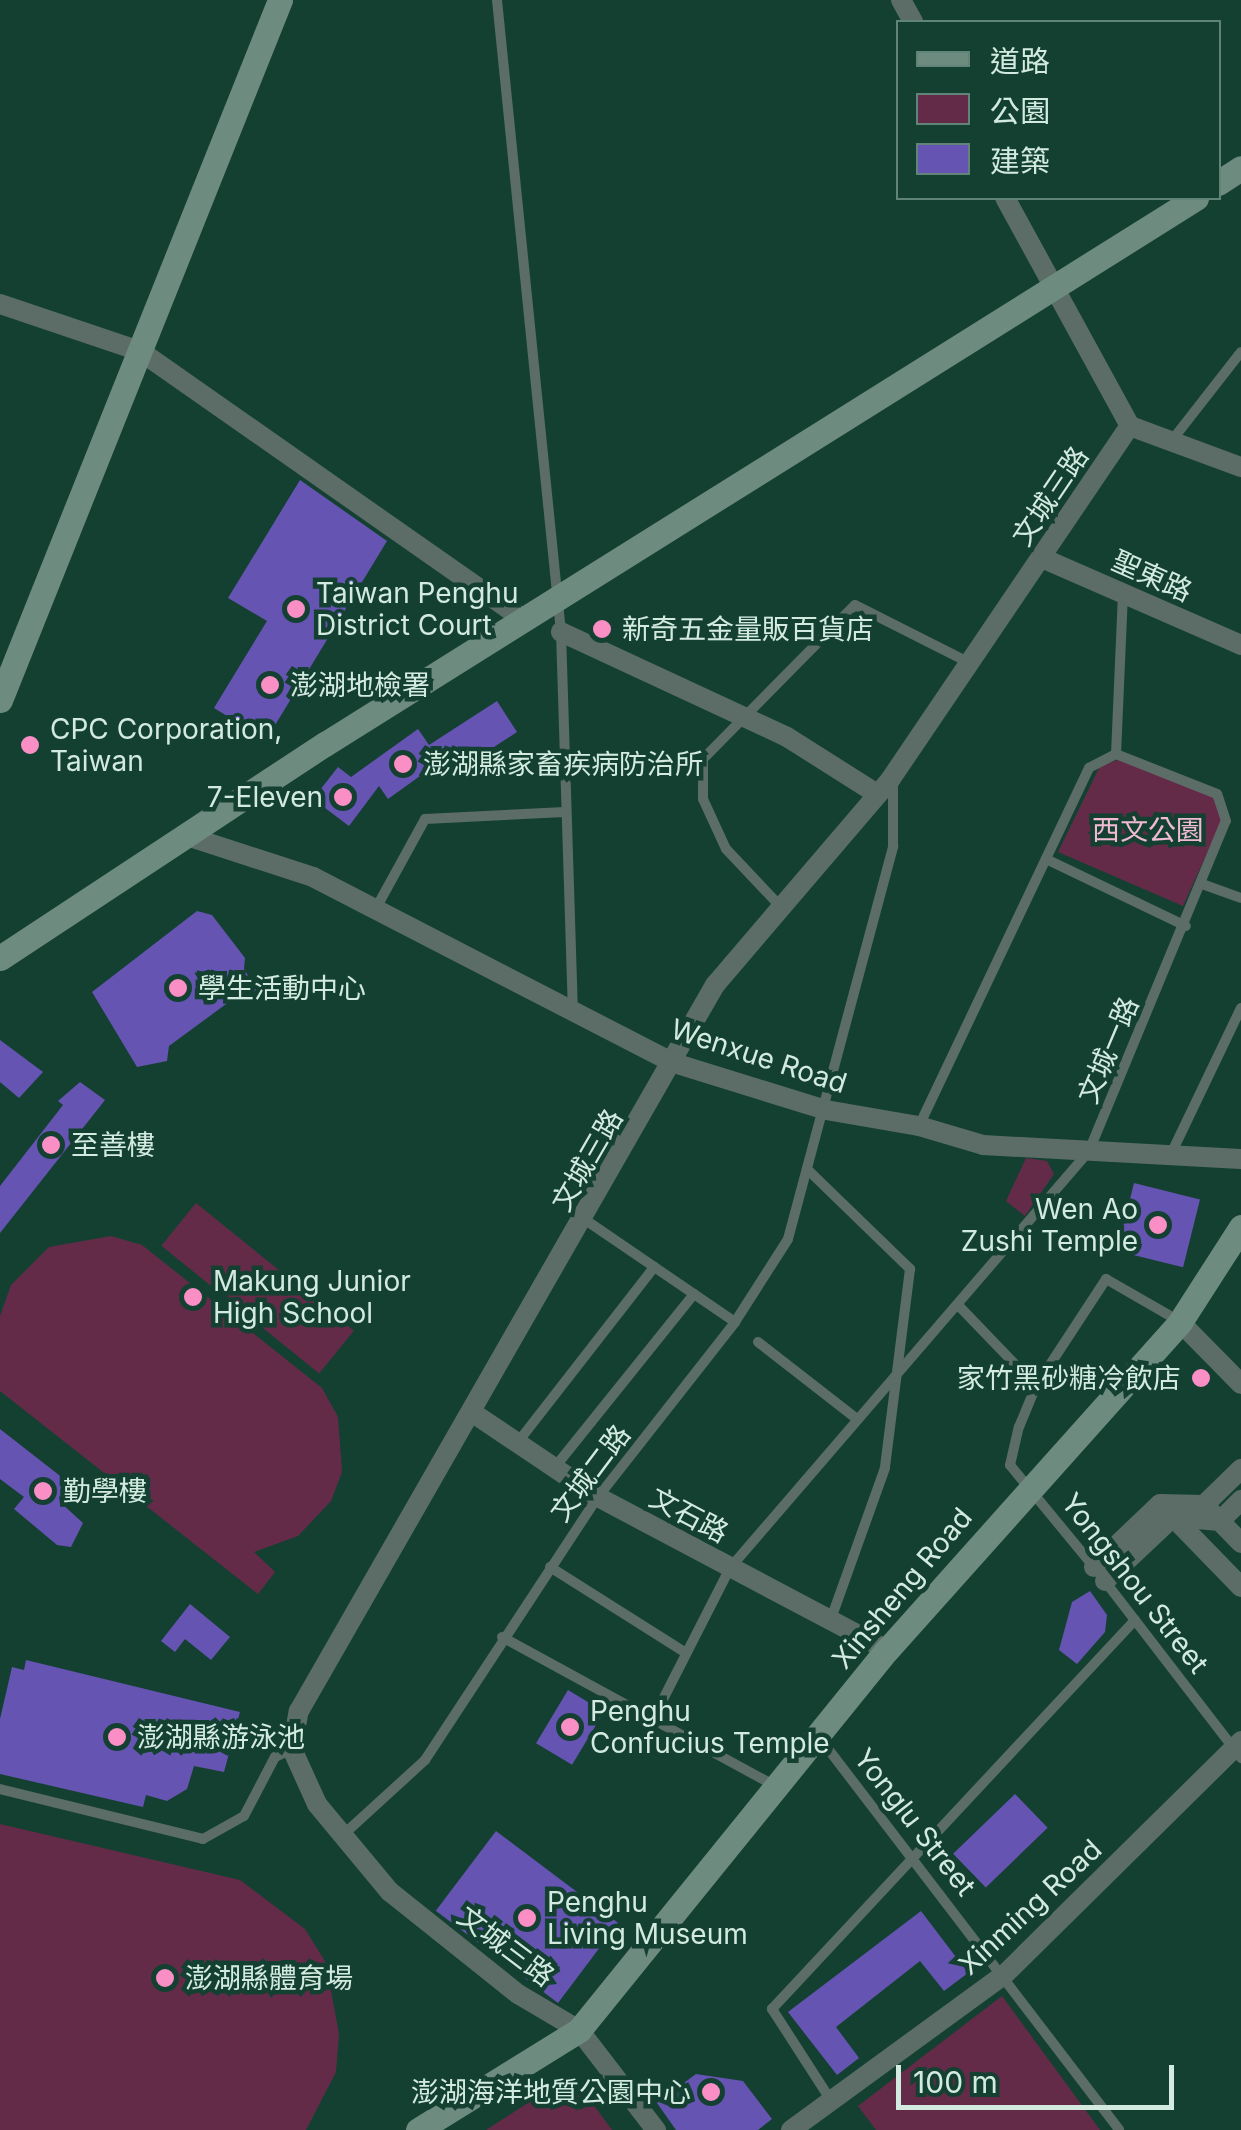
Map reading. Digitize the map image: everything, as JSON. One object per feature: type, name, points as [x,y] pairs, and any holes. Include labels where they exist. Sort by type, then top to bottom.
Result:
[{"type":"main road","points":[[0,700],[280,0]]},
{"type":"main road","points":[[0,958],[184,835],[1193,200]]},
{"type":"main road","name":"Xinsheng Road","points":[[418,2130],[579,2030],[887,1650],[1030,1484],[1180,1322],[1241,1227]]},
{"type":"street","points":[[1006,200],[1130,426],[1241,467]]},
{"type":"street","points":[[0,304],[140,351],[525,621]]},
{"type":"street","name":"文城三路","points":[[579,2030],[518,1994],[390,1892],[317,1804],[292,1749],[299,1711],[674,1063],[715,985],[892,776],[1130,426]]},
{"type":"street","name":"聖東路","points":[[1042,558],[1241,645]]},
{"type":"street","points":[[561,632],[745,716],[877,794]]},
{"type":"street","name":"Wenxue Road","points":[[184,835],[313,877],[573,1006],[674,1063],[826,1110],[919,1126],[983,1146],[1241,1159]]},
{"type":"street","points":[[1180,1322],[1241,1384]]},
{"type":"street","name":"文石路","points":[[473,1413],[598,1497],[887,1650]]},
{"type":"street","points":[[1099,1574],[1166,1510],[1204,1504],[1241,1469]]},
{"type":"street","points":[[1220,1521],[1241,1500]]},
{"type":"street","points":[[1204,1504],[1241,1544]]},
{"type":"street","points":[[1166,1510],[1220,1521]]},
{"type":"street","points":[[1166,1510],[1241,1587]]},
{"type":"street","name":"Xinming Road","points":[[792,2130],[1006,1974],[1238,1749]]},
{"type":"street","points":[[579,2030],[656,2130]]},
{"type":"lane","points":[[497,0],[561,632],[573,1006]]},
{"type":"lane","points":[[1173,439],[1241,352]]},
{"type":"lane","points":[[919,1126],[1088,768],[1116,754],[1123,593]]},
{"type":"lane","points":[[779,905],[726,849],[703,798],[703,758],[855,605],[968,662]]},
{"type":"lane","name":"文城一路","points":[[652,1719],[730,1568],[1089,1151],[1186,926],[1226,822],[1217,794],[1116,754]]},
{"type":"lane","name":"文城二路","points":[[343,1835],[426,1760],[502,1637],[598,1497],[735,1322],[788,1238],[810,1172],[893,846],[892,776]]},
{"type":"lane","points":[[375,910],[425,820],[565,812]]},
{"type":"lane","points":[[1046,859],[1186,926]]},
{"type":"lane","points":[[1202,884],[1241,898]]},
{"type":"lane","points":[[1171,1155],[1241,1008]]},
{"type":"lane","points":[[810,1172],[910,1269],[884,1468],[831,1618]]},
{"type":"lane","points":[[584,1219],[735,1322]]},
{"type":"lane","points":[[518,1443],[654,1267]]},
{"type":"lane","points":[[958,1305],[1036,1386],[1106,1279],[1180,1322]]},
{"type":"lane","points":[[554,1468],[694,1294]]},
{"type":"lane","points":[[758,1342],[857,1419]]},
{"type":"lane","name":"Yongshou Street","points":[[1036,1386],[1010,1465],[1030,1484],[1238,1749]]},
{"type":"lane","points":[[550,1567],[686,1654]]},
{"type":"lane","points":[[832,2102],[772,2009],[1135,1620]]},
{"type":"lane","points":[[502,1637],[778,1788]]},
{"type":"lane","name":"Yonglu Street","points":[[818,1736],[1006,1974],[1119,2130]]},
{"type":"lane","points":[[0,1789],[203,1839],[244,1816],[275,1756],[292,1749]]},
{"type":"green space","name":"西文公園","points":[[1121,759],[1215,796],[1222,820],[1183,906],[1058,852],[1100,766]]},
{"type":"green space","points":[[1026,1158],[1047,1161],[1054,1174],[1025,1216],[1006,1201]]},
{"type":"green space","points":[[196,1203],[354,1331],[319,1373],[161,1246]]},
{"type":"green space","points":[[111,1236],[142,1245],[322,1388],[338,1417],[342,1472],[331,1501],[298,1536],[254,1552],[275,1572],[258,1594],[0,1391],[0,1316],[11,1285],[49,1247]]},
{"type":"green space","name":"澎湖縣體育場","points":[[0,1824],[240,1880],[305,1929],[326,1963],[339,2034],[336,2072],[306,2130],[0,2130]]},
{"type":"green space","points":[[1002,1996],[1100,2130],[876,2130],[858,2106]]},
{"type":"green space","points":[[559,2083],[579,2085],[612,2130],[486,2130]]},
{"type":"building","name":"Taiwan Penghu District Court","points":[[300,480],[387,541],[266,740],[214,708],[267,621],[228,598]]},
{"type":"building","points":[[497,701],[517,732],[462,768],[452,753],[388,799],[379,786],[349,826],[313,799],[338,767],[351,777],[418,729],[429,745]]},
{"type":"building","name":"學生活動中心","points":[[197,911],[212,915],[245,958],[244,969],[259,993],[251,1000],[237,996],[169,1046],[167,1061],[137,1067],[92,992]]},
{"type":"building","points":[[0,1040],[43,1072],[19,1098],[0,1082]]},
{"type":"building","name":"至善樓","points":[[80,1082],[105,1100],[0,1233],[0,1186],[63,1105],[58,1101]]},
{"type":"building","name":"Wen Ao Zushi Temple","points":[[1134,1183],[1200,1199],[1183,1267],[1117,1251]]},
{"type":"building","name":"勤學樓","points":[[0,1429],[73,1486],[61,1503],[83,1523],[71,1547],[57,1545],[14,1509],[24,1497],[0,1479]]},
{"type":"building","points":[[1090,1591],[1107,1615],[1105,1632],[1077,1664],[1059,1650],[1072,1602]]},
{"type":"building","points":[[190,1604],[230,1637],[211,1660],[185,1639],[175,1652],[161,1641]]},
{"type":"building","name":"澎湖縣游泳池","points":[[26,1660],[240,1712],[224,1772],[194,1766],[187,1789],[167,1801],[146,1795],[143,1807],[0,1774],[0,1719],[12,1667],[24,1670]]},
{"type":"building","name":"Penghu Confucius Temple","points":[[568,1690],[604,1712],[572,1765],[536,1743]]},
{"type":"building","points":[[1015,1794],[1048,1828],[986,1888],[953,1854]]},
{"type":"building","name":"Penghu Living Museum","points":[[496,1831],[618,1923],[558,2003],[436,1911]]},
{"type":"building","points":[[921,1911],[968,1973],[944,1991],[920,1961],[836,2027],[859,2058],[837,2075],[788,2012]]},
{"type":"building","name":"澎湖海洋地質公園中心","points":[[696,2074],[743,2081],[772,2119],[758,2130],[676,2130],[657,2103]]},
{"type":"place","name":"Taiwan Penghu District Court","points":[[296,609]]},
{"type":"place","name":"新奇五金量販百貨店","points":[[602,629]]},
{"type":"place","name":"澎湖地檢署","points":[[270,685]]},
{"type":"place","name":"CPC Corporation, Taiwan","points":[[30,745]]},
{"type":"place","name":"澎湖縣家畜疾病防治所","points":[[403,764]]},
{"type":"place","name":"7-Eleven","points":[[343,797]]},
{"type":"place","name":"學生活動中心","points":[[178,988]]},
{"type":"place","name":"至善樓","points":[[51,1145]]},
{"type":"place","name":"Wen Ao Zushi Temple","points":[[1158,1225]]},
{"type":"place","name":"Makung Junior High School","points":[[193,1297]]},
{"type":"place","name":"家竹黑砂糖冷飲店","points":[[1201,1378]]},
{"type":"place","name":"勤學樓","points":[[43,1491]]},
{"type":"place","name":"Penghu Confucius Temple","points":[[570,1727]]},
{"type":"place","name":"澎湖縣游泳池","points":[[117,1737]]},
{"type":"place","name":"Penghu Living Museum","points":[[527,1918]]},
{"type":"place","name":"澎湖縣體育場","points":[[165,1978]]},
{"type":"place","name":"澎湖海洋地質公園中心","points":[[711,2092]]}]
